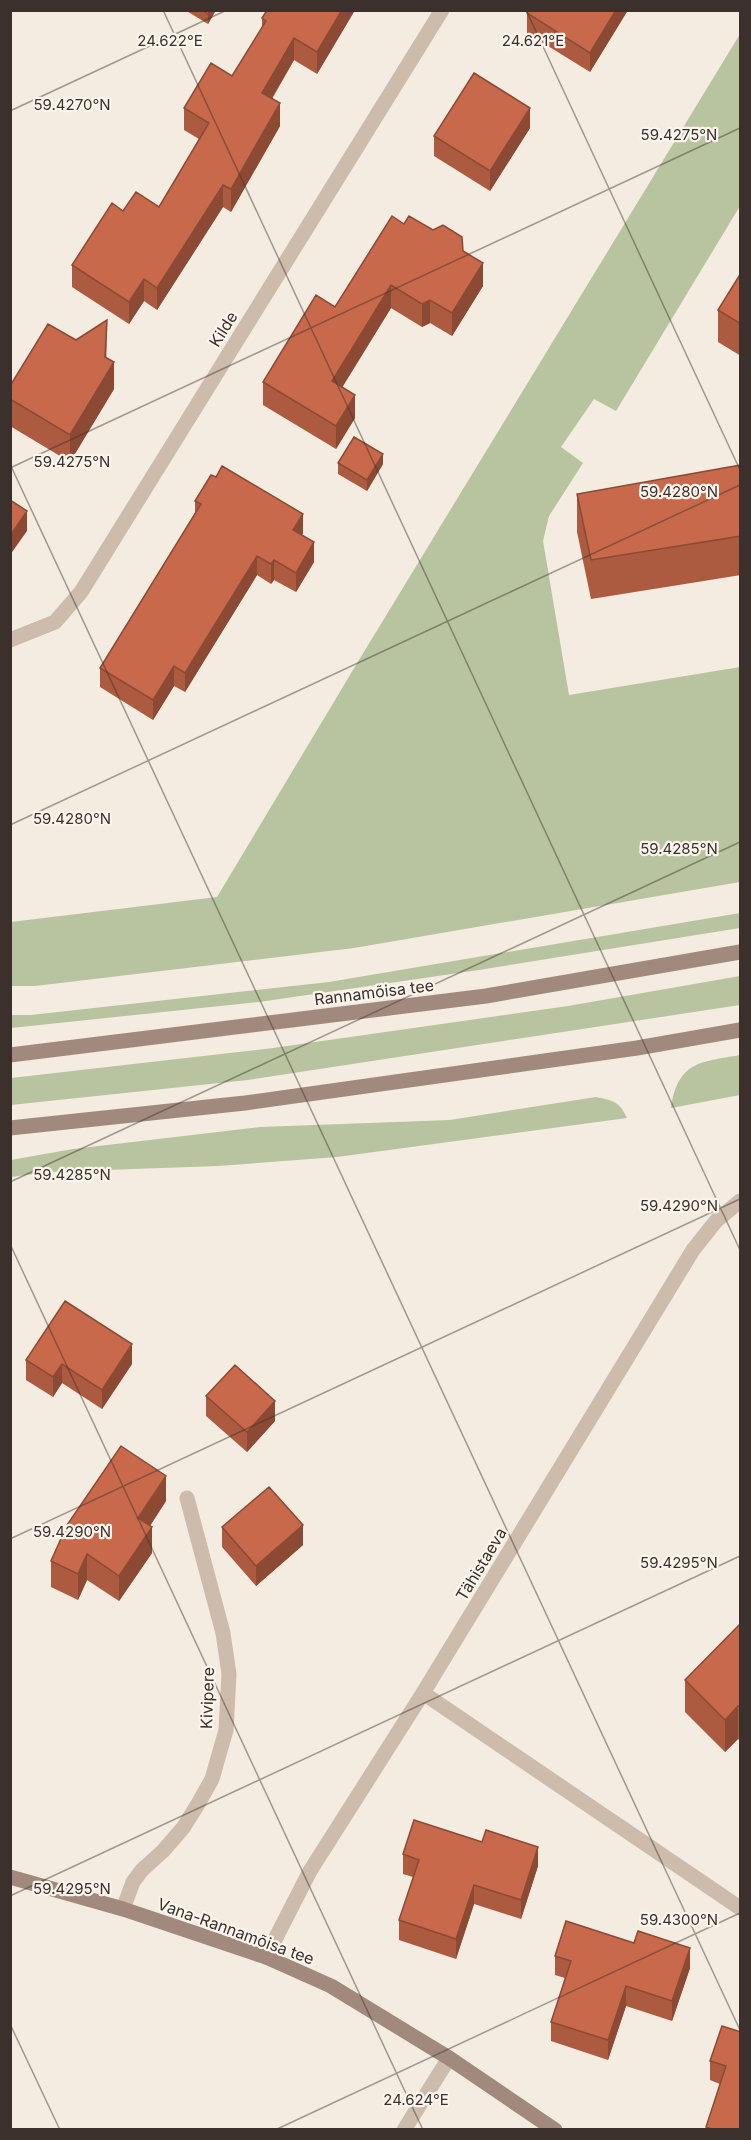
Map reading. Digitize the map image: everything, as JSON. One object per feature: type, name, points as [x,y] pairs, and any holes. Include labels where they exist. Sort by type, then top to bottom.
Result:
[{"type":"main road","name":"Rannamõisa tee","points":[[10,1055],[486,996],[741,952]]},
{"type":"main road","points":[[10,1128],[245,1103],[637,1048],[741,1030]]},
{"type":"main road","name":"Vana-Rannamõisa tee","points":[[10,1877],[123,1909],[266,1957],[331,1986],[449,2058],[555,2130]]},
{"type":"street","name":"Kilde","points":[[10,640],[55,622],[81,592],[442,10]]},
{"type":"street","name":"Tähistaeva","points":[[266,1957],[310,1870],[423,1693],[693,1250],[716,1221],[741,1202]]},
{"type":"street","name":"Kivipere","points":[[123,1909],[134,1882],[142,1870],[183,1828],[198,1804],[212,1779],[226,1730],[229,1674],[223,1633],[187,1498]]},
{"type":"street","points":[[423,1693],[741,1908]]},
{"type":"street","points":[[404,2130],[449,2058]]},
{"type":"green space","points":[[740,34],[740,206],[616,411],[594,399],[561,447],[583,463],[549,516],[543,541],[569,695],[740,667],[740,882],[354,948],[35,986],[11,986],[11,922],[217,897]]},
{"type":"green space","points":[[740,913],[740,928],[479,970],[259,1002],[11,1028],[11,1015],[31,1015],[329,982]]},
{"type":"green space","points":[[740,976],[740,1005],[248,1080],[11,1105],[11,1078],[273,1048],[568,1006]]},
{"type":"green space","points":[[740,1055],[740,1095],[671,1108],[674,1093],[685,1073],[702,1063]]},
{"type":"green space","points":[[596,1097],[615,1103],[627,1118],[337,1157],[218,1166],[49,1172],[11,1177],[11,1160],[73,1149],[260,1127],[450,1120]]},
{"type":"building","points":[[267,10],[342,10],[317,52],[294,38],[262,93],[280,103],[231,189],[223,185],[157,288],[144,279],[129,302],[72,265],[112,203],[123,211],[136,192],[159,207],[209,123],[184,108],[211,63],[232,76],[266,21],[262,18]]},
{"type":"building","points":[[528,10],[616,10],[590,53],[527,13]]},
{"type":"building","points":[[474,73],[530,108],[490,171],[434,136]]},
{"type":"building","points":[[392,216],[404,224],[409,216],[433,230],[443,225],[462,237],[463,251],[483,263],[452,313],[430,300],[422,304],[391,285],[332,381],[355,395],[336,426],[263,382],[316,295],[335,307]]},
{"type":"building","points":[[741,273],[741,324],[718,310]]},
{"type":"building","points":[[107,320],[105,357],[114,362],[70,435],[10,399],[10,386],[48,324],[76,340]]},
{"type":"building","points":[[354,437],[383,454],[367,480],[338,463]]},
{"type":"building","points":[[741,465],[741,536],[591,560],[577,494]]},
{"type":"building","points":[[222,466],[303,514],[293,530],[314,542],[296,573],[274,560],[271,564],[257,556],[185,673],[174,666],[153,700],[100,668],[201,504],[195,501],[211,475],[216,477]]},
{"type":"building","points":[[10,500],[27,511],[10,536]]},
{"type":"building","points":[[65,1301],[132,1344],[102,1390],[62,1364],[53,1377],[26,1360]]},
{"type":"building","points":[[235,1365],[275,1401],[247,1432],[206,1396]]},
{"type":"building","points":[[121,1446],[166,1476],[138,1518],[152,1527],[119,1576],[87,1554],[78,1574],[51,1561],[67,1525]]},
{"type":"building","points":[[269,1487],[303,1525],[256,1566],[222,1527]]},
{"type":"building","points":[[741,1623],[741,1708],[738,1706],[725,1720],[685,1680]]},
{"type":"building","points":[[414,1820],[482,1842],[486,1830],[538,1847],[521,1900],[474,1885],[456,1939],[399,1920],[419,1860],[403,1854]]},
{"type":"building","points":[[566,1921],[634,1943],[638,1931],[690,1948],[672,2001],[626,1986],[608,2040],[551,2022],[571,1961],[555,1956]]},
{"type":"building","points":[[722,2026],[741,2032],[741,2130],[714,2130],[706,2127],[726,2066],[710,2061]]}]
